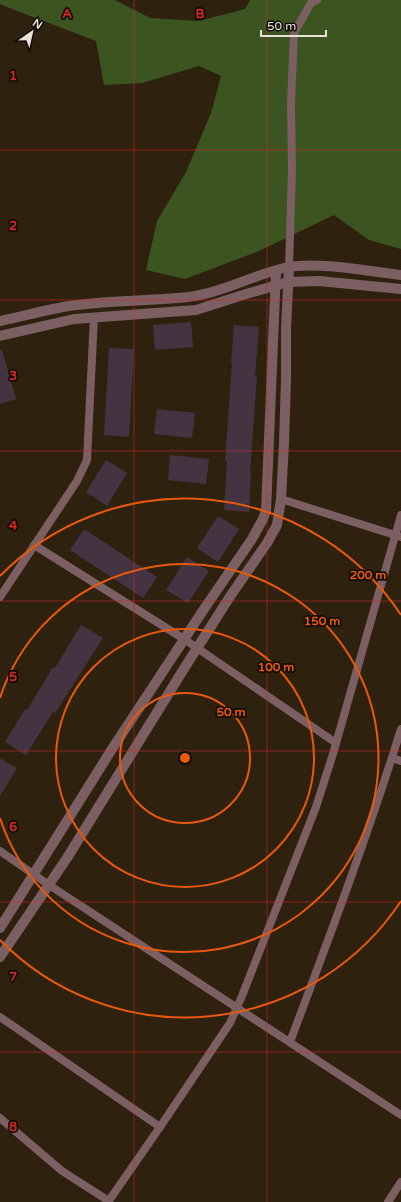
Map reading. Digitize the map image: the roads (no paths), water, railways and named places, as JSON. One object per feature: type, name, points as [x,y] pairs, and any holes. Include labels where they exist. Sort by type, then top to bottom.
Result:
[{"type":"street","points":[[0,957],[67,858],[197,649],[274,531],[278,518],[281,498],[284,443],[286,329],[290,267],[292,170],[291,103],[294,32],[313,1]]},
{"type":"street","points":[[0,321],[74,305],[110,301],[189,297],[216,291],[276,270],[290,267],[329,267],[401,275]]},
{"type":"street","points":[[0,928],[112,749],[252,539],[263,519],[266,511],[276,270]]},
{"type":"street","points":[[0,336],[74,319],[196,310],[288,282],[319,281],[401,289]]},
{"type":"street","points":[[0,596],[77,481],[87,460],[94,317]]},
{"type":"street","points":[[281,498],[398,536]]},
{"type":"street","points":[[0,1118],[62,1171],[108,1201],[160,1127],[230,1022],[237,1008],[316,807],[398,536],[401,515]]},
{"type":"street","points":[[34,545],[184,640],[336,743]]},
{"type":"street","points":[[290,1042],[337,918],[381,793],[401,729]]},
{"type":"street","points":[[392,758],[401,761]]},
{"type":"street","points":[[0,851],[49,885],[401,1115]]},
{"type":"street","points":[[0,1017],[160,1127]]},
{"type":"street","points":[[388,1202],[401,1182]]}]
